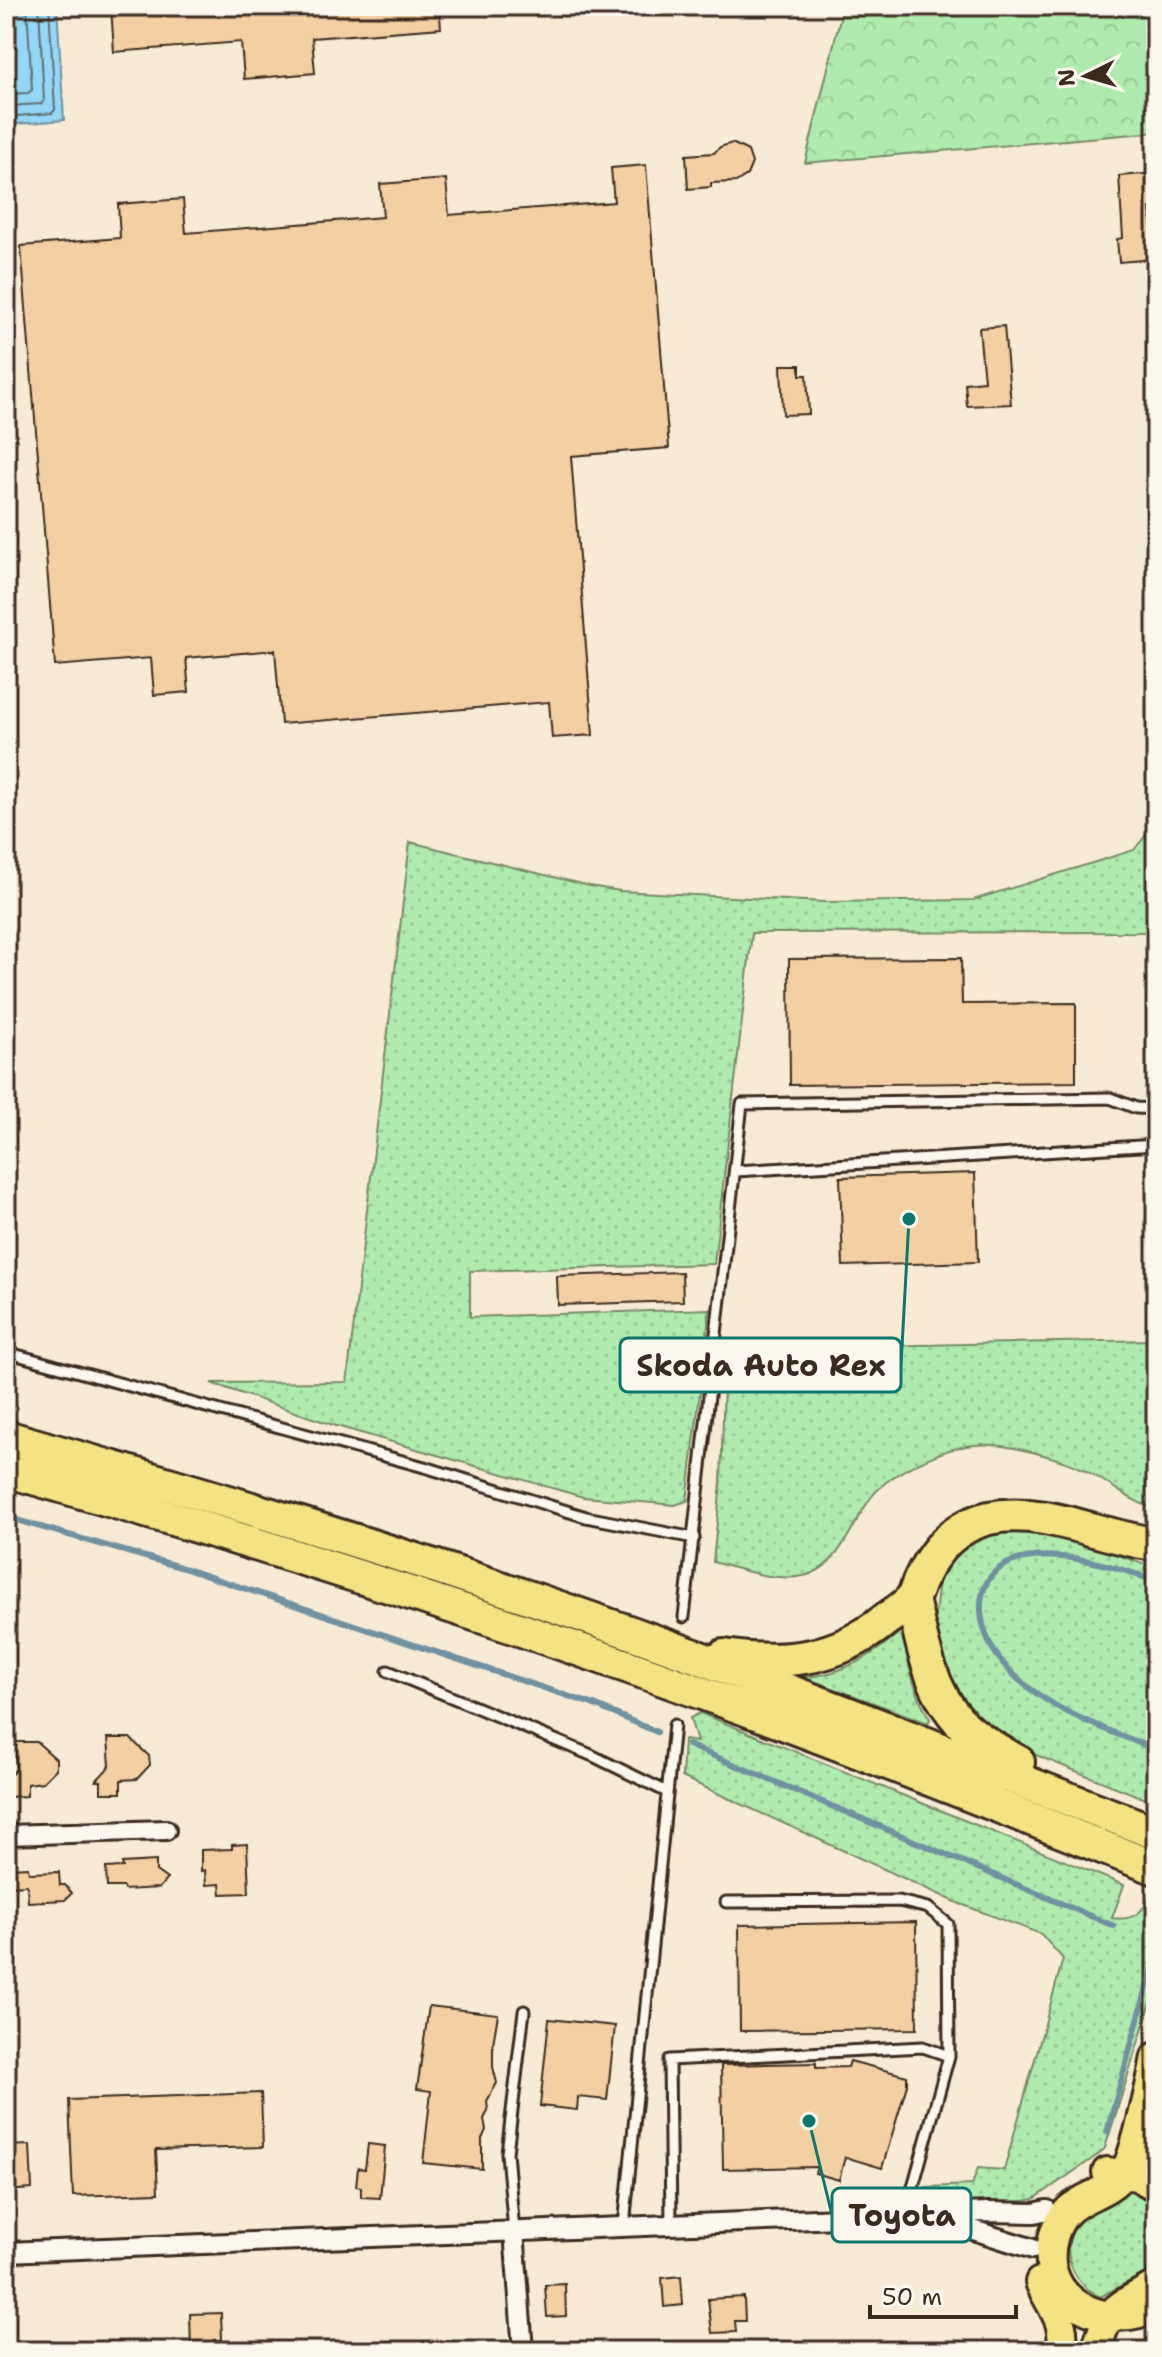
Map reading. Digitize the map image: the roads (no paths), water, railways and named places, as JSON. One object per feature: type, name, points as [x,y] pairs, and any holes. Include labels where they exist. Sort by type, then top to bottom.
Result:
[{"type":"highway","points":[[6,1437],[321,1531],[674,1648],[942,1748],[1151,1831]]},
{"type":"highway","points":[[6,1470],[315,1561],[550,1640],[966,1792],[1145,1864]]},
{"type":"highway","points":[[674,1648],[752,1660],[818,1655],[860,1639],[912,1599],[937,1549],[960,1529],[987,1518],[1016,1515],[1044,1518],[1149,1547]]},
{"type":"highway","points":[[912,1599],[932,1678],[952,1711],[974,1735],[1089,1806]]},
{"type":"main road","points":[[1061,2351],[1064,2338],[1062,2324],[1034,2266],[1070,2208],[1117,2180],[1114,2172],[1122,2137],[1156,2034]]},
{"type":"main road","points":[[1114,2172],[1137,2133],[1156,2057]]},
{"type":"main road","points":[[1156,2136],[1151,2159],[1154,2184],[1114,2172],[1074,2183],[1061,2192],[1037,2230],[1042,2254],[1060,2286],[1081,2307],[1119,2317],[1156,2306]]},
{"type":"main road","points":[[1110,2351],[1120,2328],[1122,2303],[1156,2285]]},
{"type":"main road","points":[[1075,2351],[1081,2307]]},
{"type":"main road","points":[[1096,2351],[1119,2317]]},
{"type":"street","points":[[6,1835],[166,1830]]},
{"type":"street","points":[[6,2252],[671,2224],[1034,2213],[1047,2210]]},
{"type":"street","points":[[928,2216],[994,2234],[1042,2254]]},
{"type":"street","points":[[514,2231],[523,2351]]},
{"type":"lane","points":[[684,1617],[742,1104],[1110,1098],[1136,1108],[1156,1109]]},
{"type":"lane","points":[[736,1171],[1156,1145]]},
{"type":"lane","points":[[6,1352],[428,1468],[586,1517],[694,1538]]},
{"type":"lane","points":[[388,1671],[591,1755],[667,1792]]},
{"type":"lane","points":[[624,2226],[674,1725]]},
{"type":"lane","points":[[726,1902],[899,1901],[928,1908],[948,1924],[949,2056],[905,2216]]},
{"type":"lane","points":[[514,2231],[507,2153],[524,2011]]},
{"type":"lane","points":[[671,2224],[669,2060],[923,2047],[949,2056]]},
{"type":"water","points":[[6,6],[57,6],[64,120],[6,125]]},
{"type":"waterway","points":[[6,1517],[180,1567],[592,1704],[657,1732]]},
{"type":"waterway","points":[[1156,1582],[1087,1561],[1033,1557],[1010,1563],[992,1575],[982,1596],[981,1610],[983,1626],[992,1648],[1028,1688],[1090,1723],[1156,1750]]},
{"type":"waterway","points":[[688,1745],[1114,1926]]},
{"type":"waterway","points":[[1107,2132],[1156,1955]]},
{"type":"place","name":"Skoda Auto Rex","points":[[909,1219]]},
{"type":"place","name":"Toyota","points":[[809,2121]]}]
